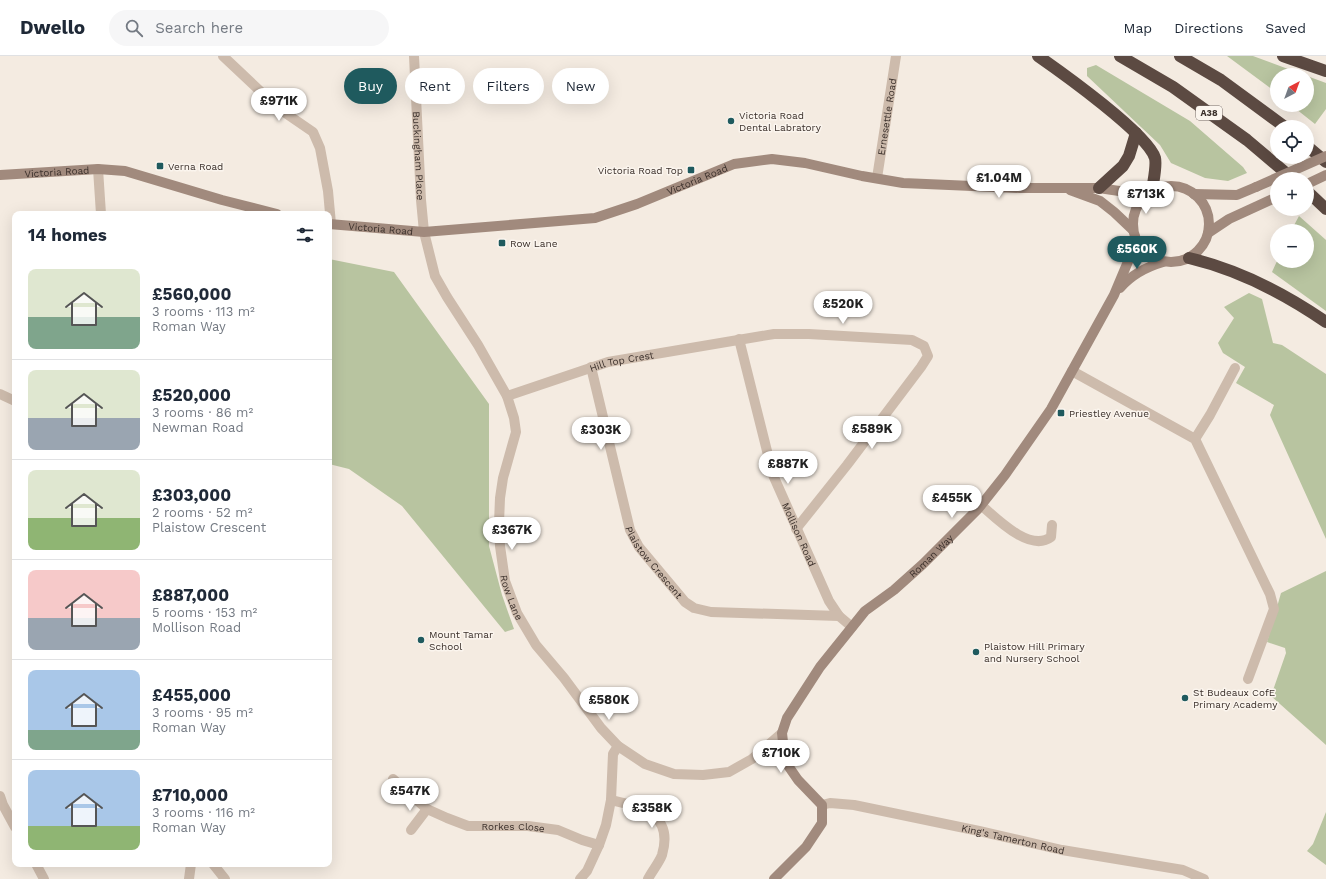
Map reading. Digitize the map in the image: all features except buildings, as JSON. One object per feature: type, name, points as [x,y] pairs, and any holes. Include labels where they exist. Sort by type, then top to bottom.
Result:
[{"type":"highway","points":[[1038,56],[1136,133],[1151,148],[1156,159],[1149,193]]},
{"type":"highway","name":"A38","points":[[1120,56],[1173,87],[1247,140],[1285,172]]},
{"type":"highway","points":[[1180,56],[1221,80],[1275,120]]},
{"type":"highway","points":[[1283,56],[1326,71]]},
{"type":"highway","points":[[1099,188],[1123,166],[1129,156],[1136,133]]},
{"type":"highway","points":[[1314,152],[1326,162]]},
{"type":"highway","points":[[1314,198],[1326,209]]},
{"type":"highway","points":[[1190,258],[1212,263],[1247,276],[1277,291],[1326,322]]},
{"type":"street","points":[[223,56],[278,108],[313,132],[320,148],[328,191],[329,211]]},
{"type":"street","name":"Buckingham Place","points":[[414,56],[424,232]]},
{"type":"street","name":"Ernesettle Road","points":[[877,178],[896,56]]},
{"type":"street","points":[[1194,194],[1236,195],[1326,156]]},
{"type":"street","name":"Victoria Road","points":[[332,224],[424,232],[595,218],[637,204],[734,164],[772,159],[805,162],[903,183],[1067,189],[1099,188],[1149,193]]},
{"type":"street","points":[[98,169],[101,211]]},
{"type":"street","name":"Victoria Road","points":[[0,175],[98,169],[125,171],[222,200],[265,211]]},
{"type":"street","points":[[1314,181],[1326,176]]},
{"type":"street","points":[[1173,186],[1194,194],[1201,202],[1207,212],[1209,222],[1208,233],[1204,243],[1190,258],[1177,262],[1163,262],[1151,257],[1141,248],[1134,233],[1133,217],[1138,205],[1149,193],[1162,187],[1173,186]]},
{"type":"street","name":"Victoria Road","points":[[1067,189],[1100,201],[1114,212],[1134,233]]},
{"type":"street","points":[[1208,233],[1229,219],[1270,200]]},
{"type":"street","name":"Row Lane","points":[[424,232],[435,276],[478,345],[507,396],[514,418],[516,432],[510,451],[500,498],[500,546],[505,582],[517,613],[536,645],[564,678],[601,728],[618,746],[645,764],[674,774],[703,775],[729,772],[752,759],[782,733]]},
{"type":"street","name":"Roman Way","points":[[822,805],[798,780],[789,767],[784,751],[782,733],[787,718],[816,674],[865,611],[894,590],[923,564],[981,505],[1005,475],[1051,409],[1114,295],[1132,252],[1134,233]]},
{"type":"street","name":"Roman Way","points":[[1114,295],[1128,279],[1146,267],[1163,262]]},
{"type":"street","name":"Hill Top Crest","points":[[507,396],[608,362],[774,334],[809,334],[912,340],[924,346],[928,356],[921,367],[847,465],[796,529]]},
{"type":"street","name":"Mollison Road","points":[[739,339],[772,475],[830,601],[839,616],[852,627]]},
{"type":"street","name":"Plaistow Crescent","points":[[591,367],[630,530],[639,547],[685,602],[694,608],[711,612],[839,616]]},
{"type":"street","points":[[1195,439],[1210,415],[1234,368]]},
{"type":"street","points":[[1072,371],[1195,439],[1270,594],[1274,609],[1248,679]]},
{"type":"street","points":[[0,394],[12,400]]},
{"type":"street","points":[[981,505],[1018,536],[1031,540],[1046,541],[1051,537],[1052,525]]},
{"type":"street","points":[[580,879],[587,871],[606,825],[611,800],[612,754],[618,746]]},
{"type":"street","name":"Rorkes Close","points":[[393,779],[427,809],[468,826],[528,826],[558,830],[599,845]]},
{"type":"street","points":[[0,796],[3,806],[12,822]]},
{"type":"street","points":[[611,800],[638,806],[653,814],[663,826],[665,836],[662,856],[648,879]]},
{"type":"street","name":"King's Tamerton Road","points":[[822,805],[830,803],[854,805],[1062,850],[1183,870],[1204,879]]},
{"type":"street","points":[[774,879],[806,847],[822,823],[822,805]]},
{"type":"street","points":[[410,830],[427,809]]},
{"type":"street","points":[[38,867],[44,879]]},
{"type":"street","points":[[189,879],[191,867]]},
{"type":"street","points":[[215,867],[225,879]]},
{"type":"green space","points":[[1227,56],[1253,56],[1285,68],[1270,68],[1270,88]]},
{"type":"green space","points":[[1096,65],[1190,121],[1243,167],[1247,173],[1228,181],[1205,178],[1171,163],[1160,145],[1087,76],[1087,68]]},
{"type":"green space","points":[[1314,79],[1326,83],[1326,109],[1315,124],[1314,120],[1310,120],[1300,112],[1314,112]]},
{"type":"green space","points":[[1299,216],[1308,224],[1295,224]]},
{"type":"green space","points":[[1314,229],[1326,240],[1326,311],[1272,272],[1274,268],[1314,268]]},
{"type":"green space","points":[[332,260],[394,272],[489,404],[489,546],[502,595],[514,629],[505,632],[402,506],[349,469],[332,465]]},
{"type":"green space","points":[[1249,293],[1262,299],[1273,343],[1282,345],[1326,374],[1326,539],[1270,415],[1274,405],[1236,383],[1245,367],[1223,353],[1218,343],[1234,318],[1224,307]]},
{"type":"green space","points":[[1326,571],[1326,745],[1271,696],[1286,653],[1285,648],[1267,642],[1281,593]]},
{"type":"green space","points":[[1326,812],[1326,865],[1307,851],[1313,844]]},
{"type":"place","name":"Victoria Road Dental Labratory","points":[[731,121]]},
{"type":"place","name":"Verna Road","points":[[160,166]]},
{"type":"place","name":"Victoria Road Top","points":[[691,170]]},
{"type":"place","name":"Row Lane","points":[[502,243]]},
{"type":"place","name":"Priestley Avenue","points":[[1061,413]]},
{"type":"place","name":"Mount Tamar School","points":[[421,640]]},
{"type":"place","name":"Plaistow Hill Primary and Nursery School","points":[[976,652]]},
{"type":"place","name":"St Budeaux CofE Primary Academy","points":[[1185,698]]}]
